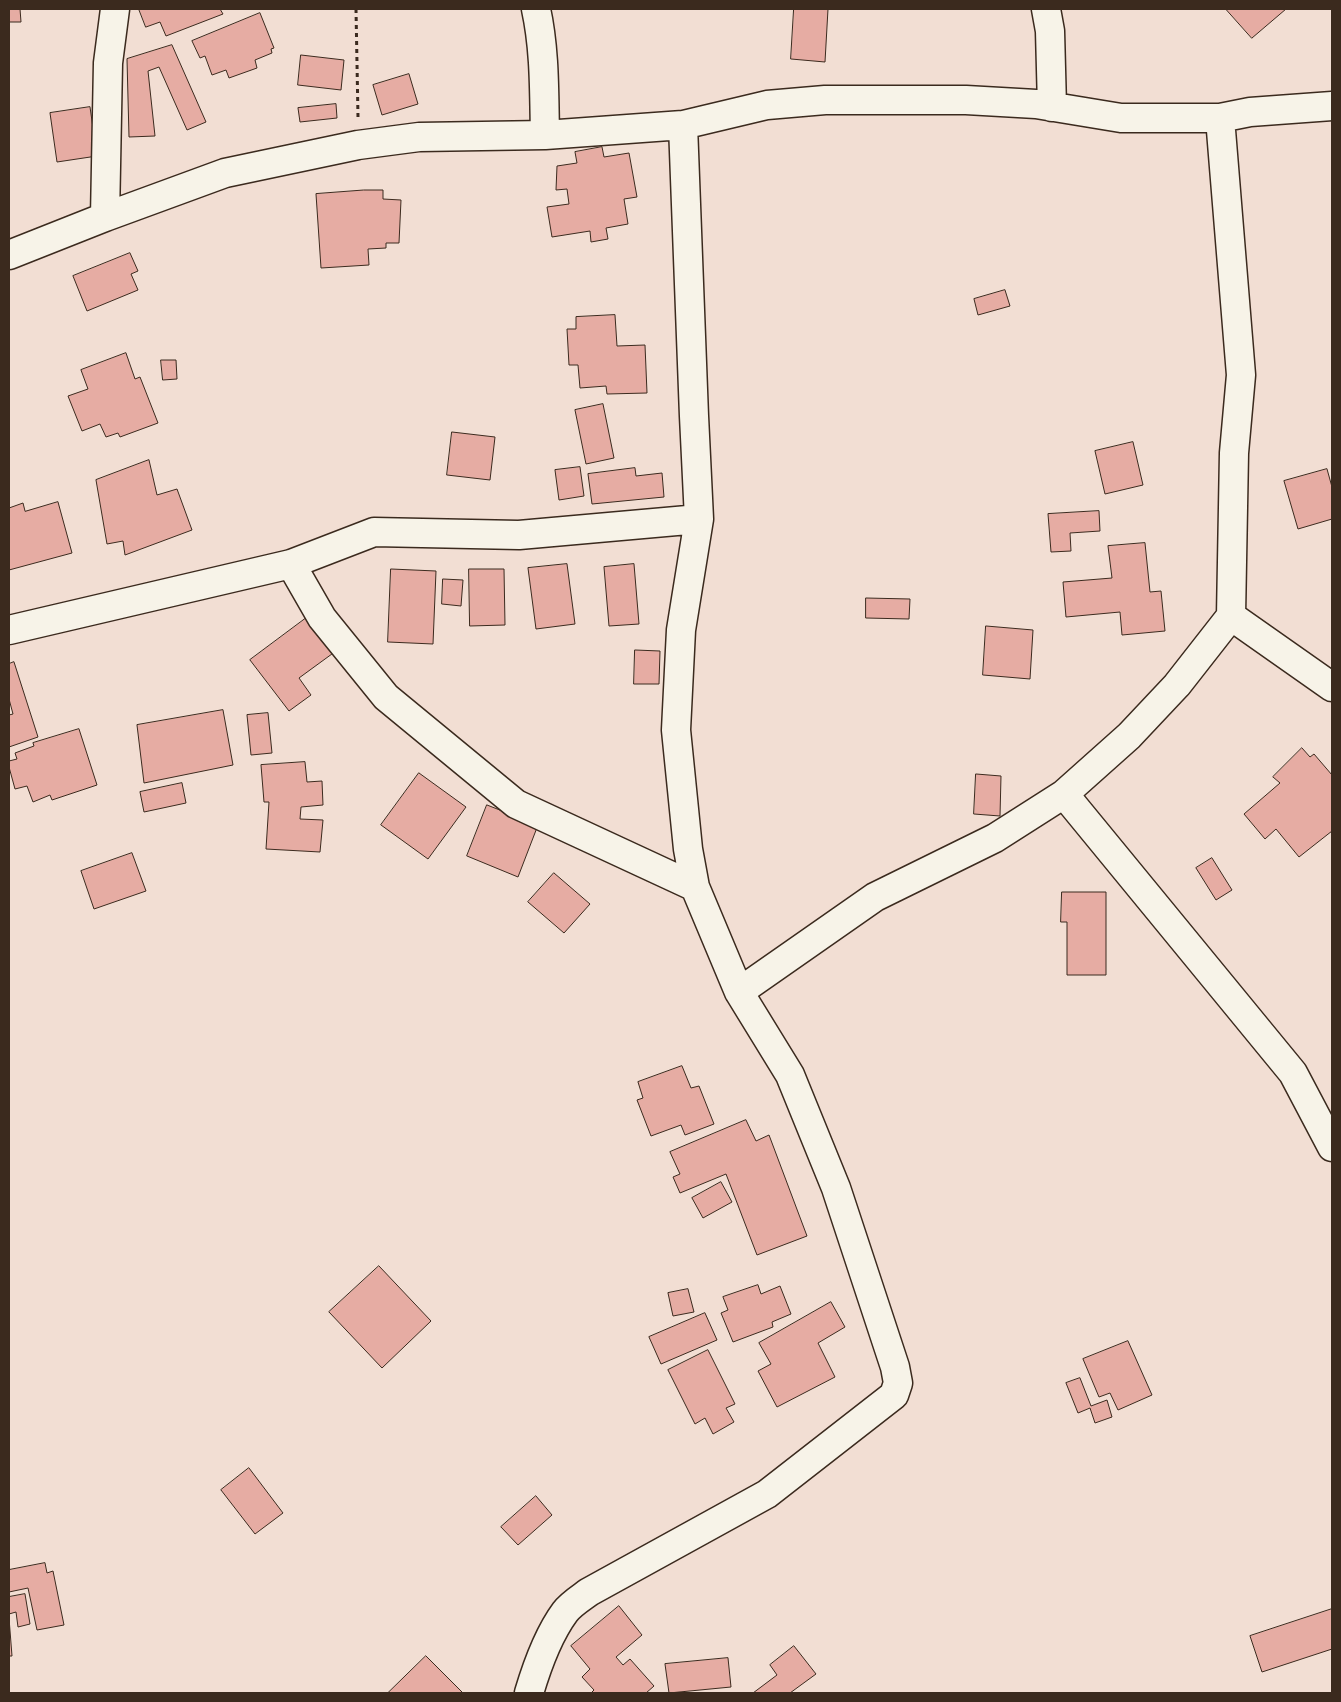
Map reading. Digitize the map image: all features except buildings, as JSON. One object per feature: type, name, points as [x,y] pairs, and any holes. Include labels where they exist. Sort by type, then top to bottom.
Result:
[{"type":"street","points":[[105,217],[108,63],[115,9]]},
{"type":"street","points":[[536,9],[544,76],[545,134]]},
{"type":"street","points":[[1046,9],[1050,32],[1052,107]]},
{"type":"street","points":[[9,255],[225,173],[358,145],[419,137],[545,134],[683,125],[767,105],[825,100],[966,100],[1036,104],[1121,118],[1220,118],[1250,112],[1332,106]]},
{"type":"street","points":[[739,992],[875,897],[995,838],[1064,794],[1129,736],[1177,685],[1231,616],[1234,453],[1241,375],[1220,118]]},
{"type":"street","points":[[529,1693],[535,1672],[554,1628],[566,1610],[588,1592],[766,1494],[894,1395],[898,1383],[896,1367],[836,1188],[790,1075],[739,992],[695,887],[688,849],[676,730],[681,630],[699,519],[683,125]]},
{"type":"street","points":[[9,630],[291,564],[374,532],[519,536],[699,519]]},
{"type":"street","points":[[291,564],[322,618],[386,697],[516,804],[695,887]]},
{"type":"street","points":[[1231,616],[1332,687]]},
{"type":"street","points":[[1064,794],[1293,1073],[1332,1147]]},
{"type":"path","points":[[356,9],[358,145]]}]
